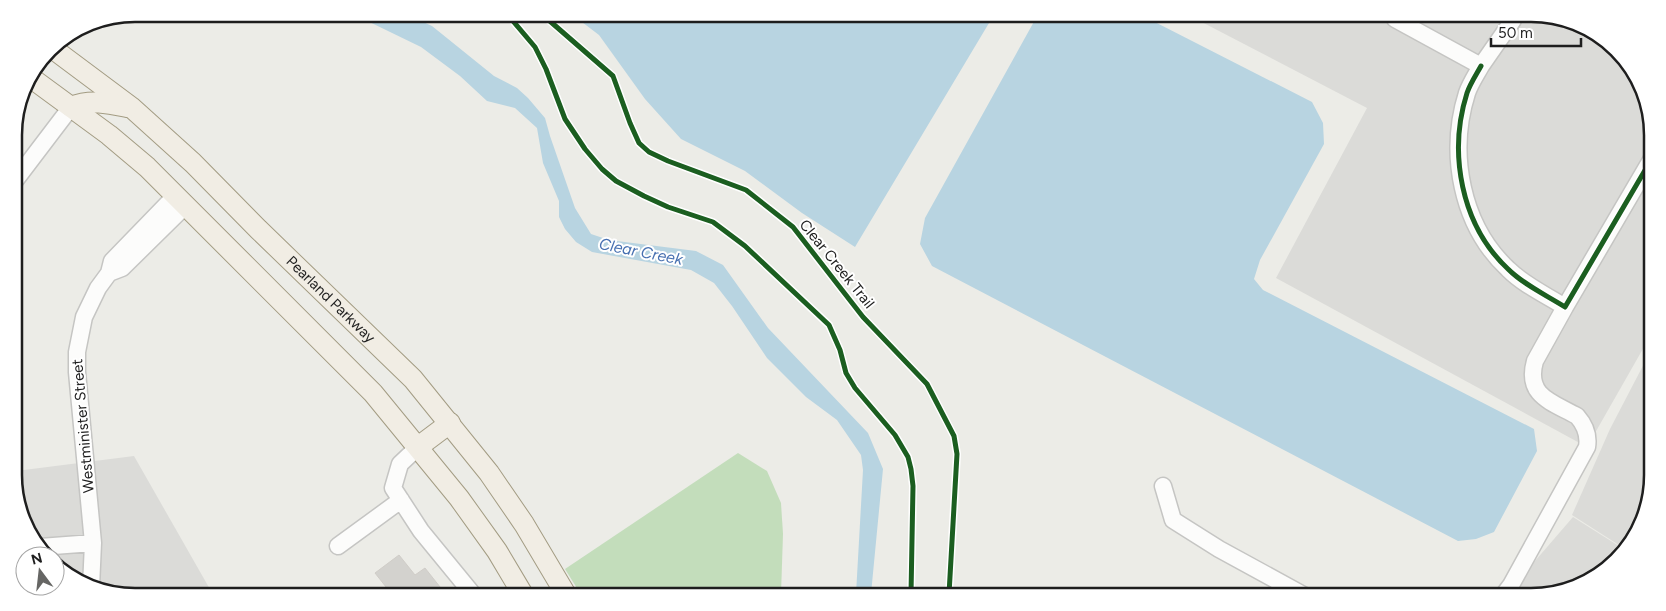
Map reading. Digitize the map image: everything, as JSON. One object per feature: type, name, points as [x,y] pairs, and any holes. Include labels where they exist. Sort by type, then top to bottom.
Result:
[{"type":"main road","name":"Pearland Parkway","points":[[59,53],[132,108],[193,163],[258,229],[413,379],[489,473],[524,524],[562,588]]},
{"type":"main road","points":[[37,82],[109,135],[147,167],[373,393],[459,498],[497,551],[519,588]]},
{"type":"main road","points":[[71,107],[81,103],[104,102],[132,108]]},
{"type":"main road","points":[[418,447],[450,423]]},
{"type":"street","points":[[1402,22],[1481,66]]},
{"type":"street","points":[[1512,22],[1481,66],[1468,91],[1462,111],[1458,143],[1460,173],[1467,204],[1479,232],[1492,252],[1508,270],[1522,281],[1565,307]]},
{"type":"street","points":[[23,170],[71,107]]},
{"type":"street","points":[[1509,588],[1587,447],[1588,441],[1585,428],[1577,416],[1541,395],[1533,384],[1535,361],[1644,172]]},
{"type":"street","name":"Westminister Street","points":[[92,579],[94,543],[77,372],[77,352],[84,317],[98,288],[109,273],[112,261],[180,201]]},
{"type":"street","points":[[418,447],[400,464],[393,488],[421,531],[468,588]]},
{"type":"street","points":[[1163,486],[1173,520],[1219,549],[1290,588]]},
{"type":"street","points":[[338,546],[401,500]]},
{"type":"street","points":[[53,546],[94,543]]},
{"type":"shaded area","points":[[1202,22],[1545,23],[1580,34],[1593,42],[1610,56],[1628,79],[1640,106],[1644,136],[1644,347],[1587,447],[1276,278],[1367,108]]},
{"type":"shaded area","points":[[1644,364],[1643,483],[1641,497],[1632,525],[1619,545],[1572,515],[1610,429]]},
{"type":"shaded area","points":[[134,456],[209,588],[121,588],[106,585],[86,577],[65,563],[65,546],[48,546],[42,538],[29,512],[23,490],[22,470]]},
{"type":"shaded area","points":[[1573,517],[1618,546],[1599,565],[1580,577],[1552,586],[1512,588]]},
{"type":"green space","points":[[738,453],[767,471],[781,503],[783,534],[781,588],[577,588],[565,569]]},
{"type":"water","points":[[989,22],[855,247],[802,213],[745,171],[681,139],[645,99],[599,35],[583,23]]},
{"type":"water","points":[[1034,22],[1155,22],[1312,102],[1323,123],[1324,144],[1260,260],[1254,279],[1263,290],[1534,429],[1537,451],[1494,532],[1476,539],[1458,541],[932,266],[920,244],[925,218]]},
{"type":"water","name":"Clear Creek","points":[[371,23],[425,23],[432,26],[494,76],[517,88],[545,118],[575,208],[591,234],[609,240],[696,251],[723,265],[768,328],[868,433],[883,469],[872,588],[856,588],[863,470],[861,455],[837,420],[806,397],[767,358],[714,283],[691,270],[592,252],[576,242],[565,229],[559,217],[559,201],[543,163],[537,128],[515,108],[487,101],[460,76],[421,47]]},
{"type":"building","points":[[399,555],[415,575],[425,568],[441,588],[387,588],[375,573]]},
{"type":"cycle path","points":[[515,23],[535,47],[546,69],[565,119],[585,149],[602,169],[616,181],[644,196],[668,207],[713,222],[745,246],[829,325],[840,350],[846,373],[855,388],[895,435],[908,457],[913,486],[911,588]]},
{"type":"cycle path","name":"Clear Creek Trail","points":[[552,23],[613,76],[639,143],[649,152],[668,161],[746,190],[793,227],[863,317],[927,384],[954,436],[957,454],[949,588]]},
{"type":"cycle path","points":[[1481,66],[1471,83],[1461,116],[1459,163],[1463,187],[1469,210],[1479,231],[1492,251],[1514,275],[1528,285],[1565,307],[1644,172]]}]
